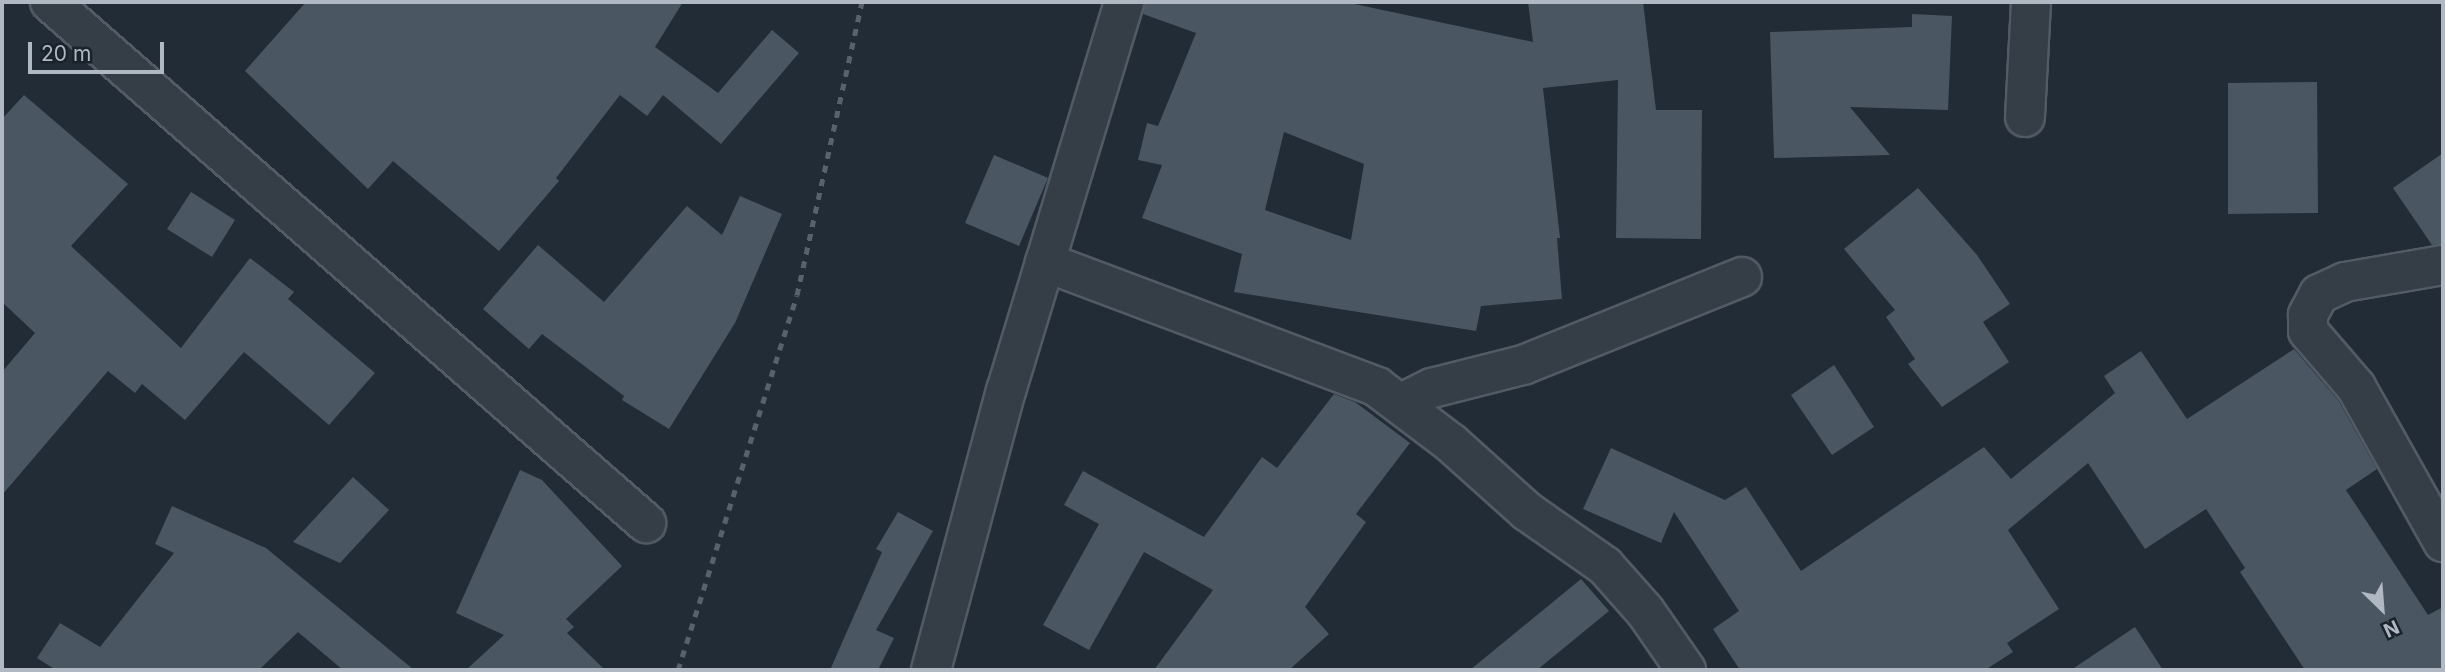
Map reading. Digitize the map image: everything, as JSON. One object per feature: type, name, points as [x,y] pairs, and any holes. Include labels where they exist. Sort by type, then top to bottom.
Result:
[{"type":"street","points":[[50,2],[646,523]]},
{"type":"street","points":[[931,670],[1045,262],[1124,2]]},
{"type":"street","points":[[2025,117],[2031,2]]},
{"type":"street","points":[[1045,262],[1283,349],[1377,387],[1528,512],[1605,566],[1645,611],[1686,670]]},
{"type":"street","points":[[2443,265],[2345,282],[2319,294],[2308,315],[2308,331],[2356,387],[2443,542]]},
{"type":"street","points":[[1400,404],[1432,388],[1523,365],[1742,277]]},
{"type":"building","points":[[306,2],[683,2],[655,47],[718,93],[772,30],[799,53],[721,144],[663,95],[647,116],[620,95],[556,178],[559,181],[499,251],[393,161],[368,189],[245,71]]},
{"type":"building","points":[[1145,2],[1345,2],[1533,42],[1528,2],[1643,2],[1656,110],[1702,110],[1701,239],[1616,238],[1618,80],[1543,88],[1560,238],[1557,238],[1562,299],[1481,306],[1476,331],[1234,292],[1242,254],[1142,218],[1162,165],[1138,160],[1147,123],[1158,126],[1196,33],[1143,14]],"holes":[[[1284,132],[1364,164],[1351,240],[1265,210]]]},
{"type":"building","points":[[1912,14],[1952,16],[1948,110],[1850,107],[1890,155],[1774,158],[1770,32],[1912,27]]},
{"type":"building","points":[[2317,82],[2318,213],[2228,214],[2228,83]]},
{"type":"building","points":[[24,95],[128,184],[71,246],[181,348],[250,258],[294,292],[288,299],[375,373],[329,425],[244,352],[185,420],[142,384],[135,393],[108,371],[2,495],[2,372],[35,333],[2,302],[2,119]]},
{"type":"building","points":[[2443,153],[2443,244],[2432,245],[2393,188]]},
{"type":"building","points":[[994,155],[1048,178],[1019,246],[965,223]]},
{"type":"building","points":[[1918,188],[1977,255],[2010,304],[1983,322],[2009,362],[1942,407],[1908,364],[1915,359],[1886,317],[1895,310],[1844,249]]},
{"type":"building","points":[[191,192],[235,220],[212,257],[167,229]]},
{"type":"building","points":[[740,196],[782,214],[735,323],[669,429],[622,400],[624,396],[542,334],[529,349],[483,309],[538,245],[604,302],[687,206],[722,235]]},
{"type":"building","points":[[2294,349],[2338,400],[2377,469],[2346,490],[2428,615],[2443,607],[2443,670],[2305,670],[2240,572],[2245,568],[2206,509],[2145,549],[2088,463],[2008,530],[2059,609],[2007,643],[2013,652],[1985,670],[1740,670],[1713,629],[1739,611],[1674,512],[1661,543],[1583,509],[1611,448],[1725,500],[1746,487],[1801,571],[1984,447],[2011,479],[2115,393],[2104,376],[2141,351],[2187,419]]},
{"type":"building","points":[[1834,365],[1874,427],[1832,455],[1791,395]]},
{"type":"building","points":[[1334,394],[1355,402],[1410,443],[1356,514],[1366,522],[1305,607],[1329,634],[1289,670],[1154,670],[1213,590],[1144,552],[1089,650],[1043,625],[1099,524],[1064,505],[1083,471],[1204,537],[1262,457],[1277,468]]},
{"type":"building","points":[[520,470],[542,480],[622,566],[566,619],[574,627],[567,633],[605,670],[466,670],[504,635],[456,613]]},
{"type":"building","points":[[353,477],[389,510],[340,563],[293,542]]},
{"type":"building","points":[[172,506],[266,548],[414,670],[343,670],[298,632],[259,670],[56,670],[37,658],[60,623],[100,647],[174,553],[155,544]]},
{"type":"building","points":[[898,512],[933,531],[876,630],[894,638],[878,670],[830,670],[882,552],[876,549]]},
{"type":"building","points":[[1581,579],[1609,611],[1537,670],[1470,670]]},
{"type":"building","points":[[2135,627],[2163,670],[2071,670]]},
{"type":"railway","points":[[678,670],[797,295],[862,2]]}]
